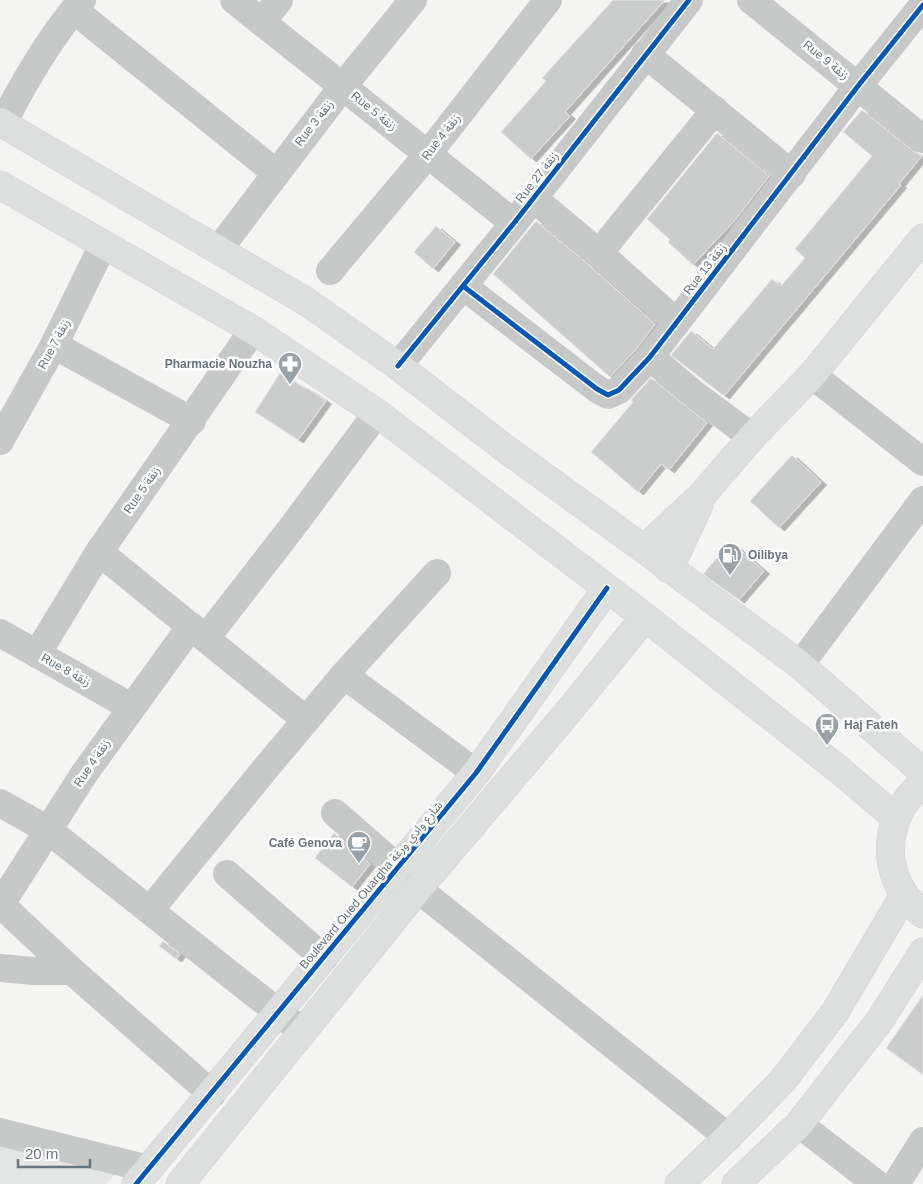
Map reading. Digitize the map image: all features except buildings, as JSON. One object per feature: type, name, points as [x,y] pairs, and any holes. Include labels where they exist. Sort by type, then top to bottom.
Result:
[{"type":"main road","points":[[2,122],[306,302],[398,366],[503,447],[800,665],[923,772]]},
{"type":"main road","points":[[0,185],[254,330],[377,413],[607,588],[838,769],[896,818]]},
{"type":"main road","points":[[644,549],[704,494],[752,437],[812,375],[923,238]]},
{"type":"main road","points":[[669,568],[704,494]]},
{"type":"main road","name":"Boulevard Oued Ouargha شارع وادي ورغة","points":[[142,1176],[212,1094],[476,773],[607,588]]},
{"type":"main road","points":[[180,1184],[418,889],[568,712],[644,617]]},
{"type":"main road","points":[[923,783],[907,800],[896,818],[889,844],[892,871],[904,895],[923,914]]},
{"type":"main road","points":[[679,1184],[784,1079],[835,1012],[904,895]]},
{"type":"main road","points":[[736,1184],[799,1124],[880,1020],[923,952]]},
{"type":"street","name":"Rue 5 زنقة","points":[[234,0],[514,223]]},
{"type":"street","points":[[262,22],[279,0]]},
{"type":"street","name":"Rue 3 زنقة","points":[[219,249],[343,86],[413,0]]},
{"type":"street","name":"Rue 4 زنقة","points":[[330,271],[428,154],[548,0]]},
{"type":"street","name":"Rue 27 زنقة","points":[[398,366],[514,223],[689,0]]},
{"type":"street","name":"Rue 9 زنقة","points":[[751,0],[923,139]]},
{"type":"street","points":[[2,122],[40,57],[78,5],[276,173]]},
{"type":"street","name":"Rue 13 زنقة","points":[[463,286],[597,390],[608,394],[619,390],[650,357],[858,86],[923,5]]},
{"type":"street","points":[[645,54],[716,110],[792,174]]},
{"type":"street","points":[[600,253],[716,110]]},
{"type":"street","points":[[533,198],[600,253],[676,322]]},
{"type":"street","name":"Rue 7 زنقة","points":[[0,441],[54,346],[103,245]]},
{"type":"street","name":"Rue 5 زنقة","points":[[37,654],[99,552],[254,330]]},
{"type":"street","points":[[54,346],[192,421]]},
{"type":"street","points":[[650,357],[694,394],[752,437]]},
{"type":"street","points":[[812,375],[923,462]]},
{"type":"street","name":"Rue 4 زنقة","points":[[1,904],[84,774],[131,707],[293,526],[377,413]]},
{"type":"street","points":[[800,665],[923,500]]},
{"type":"street","points":[[99,552],[306,720]]},
{"type":"street","points":[[150,910],[344,675],[437,573]]},
{"type":"street","name":"Rue 8 زنقة","points":[[0,633],[131,707]]},
{"type":"street","points":[[344,675],[476,773]]},
{"type":"street","points":[[0,803],[48,830],[303,1032]]},
{"type":"street","points":[[334,813],[398,868]]},
{"type":"street","points":[[227,874],[324,958]]},
{"type":"street","points":[[418,889],[728,1137]]},
{"type":"street","points":[[1,904],[72,971],[212,1094]]},
{"type":"street","points":[[0,968],[33,971],[72,971]]},
{"type":"street","points":[[799,1124],[877,1184]]},
{"type":"street","points":[[0,1132],[142,1176]]},
{"type":"street","points":[[896,1184],[923,1141]]},
{"type":"shaded area","points":[[0,1146],[115,1174],[107,1184],[0,1184]]},
{"type":"cycle path","points":[[398,366],[514,223],[689,0]]},
{"type":"cycle path","points":[[463,286],[597,389],[608,395],[619,390],[650,357],[858,86],[923,5]]},
{"type":"cycle path","points":[[136,1184],[476,773],[607,588]]},
{"type":"place","name":"Pharmacie Nouzha","points":[[290,385]]},
{"type":"place","name":"Oilibya","points":[[730,576]]},
{"type":"place","name":"Haj Fateh","points":[[827,746]]},
{"type":"place","name":"Café Genova","points":[[359,864]]}]
